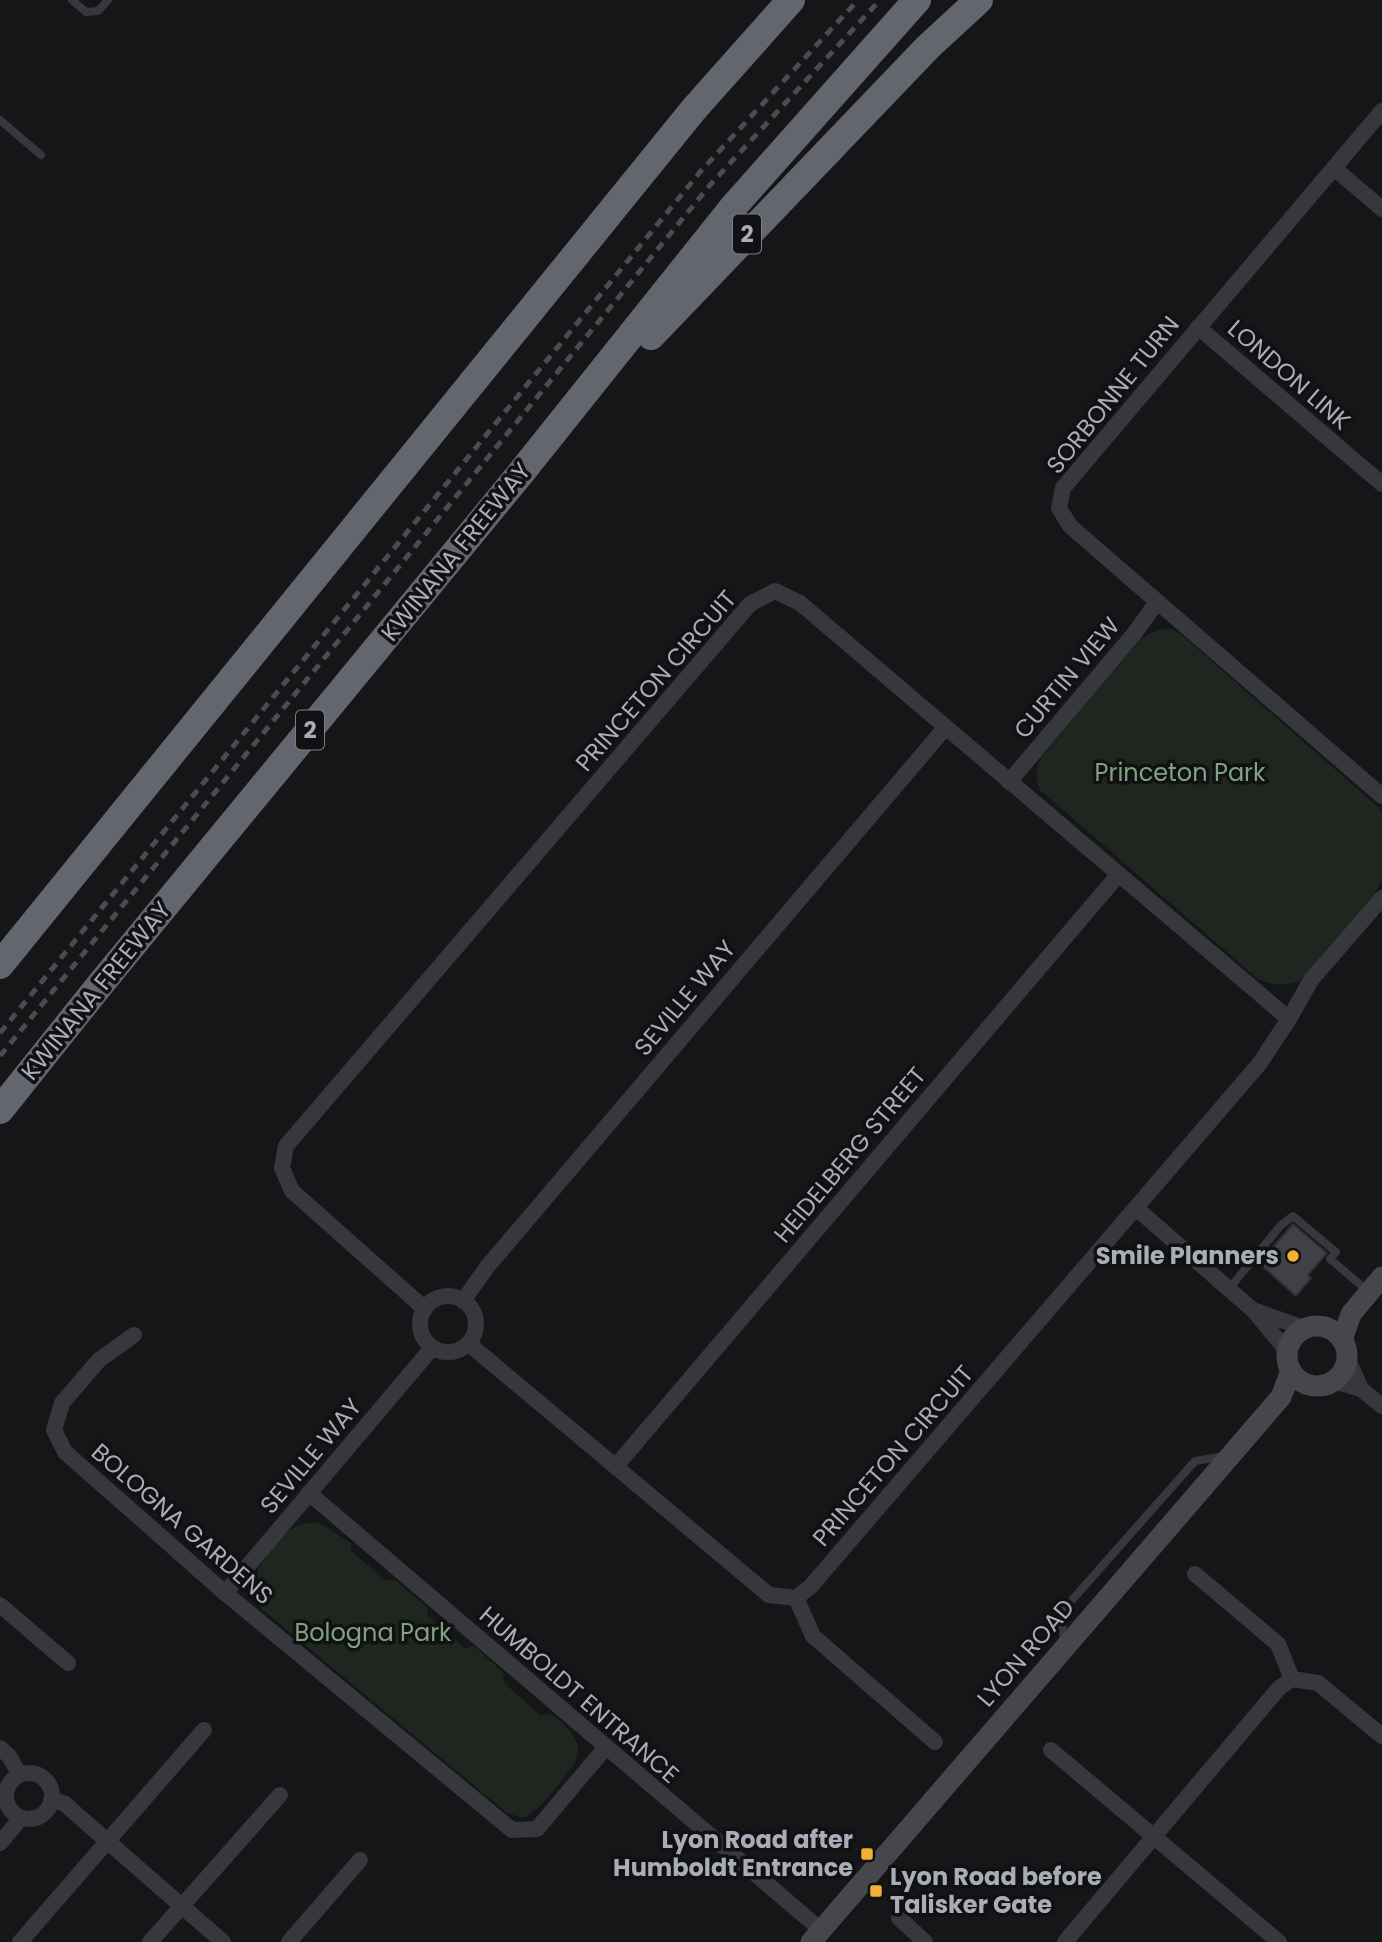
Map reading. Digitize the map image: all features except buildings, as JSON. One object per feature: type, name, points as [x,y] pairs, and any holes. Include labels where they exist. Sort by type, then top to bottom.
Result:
[{"type":"highway","points":[[0,965],[694,109],[778,0]]},
{"type":"highway","points":[[694,109],[791,0]]},
{"type":"highway","name":"KWINANA FREEWAY","points":[[0,1110],[520,474],[734,206],[917,0]]},
{"type":"highway","name":"2","points":[[520,474],[928,47],[979,0]]},
{"type":"street","name":"SORBONNE TURN","points":[[1382,111],[1063,488],[1059,508],[1070,526],[1382,796]]},
{"type":"street","points":[[1334,168],[1382,209]]},
{"type":"street","name":"LONDON LINK","points":[[1198,327],[1382,485]]},
{"type":"street","name":"PRINCETON CIRCUIT","points":[[425,1308],[292,1191],[282,1168],[286,1146],[750,604],[775,591],[800,603],[1289,1019]]},
{"type":"street","name":"CURTIN VIEW","points":[[1009,782],[1134,634],[1157,602]]},
{"type":"street","name":"SEVILLE WAY","points":[[463,1301],[487,1267],[945,728]]},
{"type":"street","name":"HEIDELBERG STREET","points":[[616,1466],[1119,874]]},
{"type":"street","name":"PRINCETON CIRCUIT","points":[[796,1598],[811,1586],[1260,1063],[1311,980],[1382,898]]},
{"type":"street","points":[[1136,1208],[1254,1311],[1305,1384],[1361,1389]]},
{"type":"street","points":[[1330,1338],[1376,1285]]},
{"type":"street","points":[[449,1295],[463,1301],[473,1312],[475,1329],[469,1343],[458,1351],[443,1352],[432,1348],[423,1337],[419,1323],[425,1308],[433,1300],[449,1295]]},
{"type":"street","points":[[1254,1311],[1330,1338],[1361,1389],[1382,1406]]},
{"type":"street","points":[[1289,1361],[1297,1334],[1330,1338]]},
{"type":"street","name":"BOLOGNA GARDENS","points":[[134,1335],[99,1360],[62,1403],[54,1430],[65,1452],[225,1593],[512,1830],[537,1829],[606,1747]]},
{"type":"street","points":[[1281,1397],[1324,1384],[1341,1374],[1330,1338]]},
{"type":"street","points":[[469,1343],[769,1595],[796,1598],[813,1636],[934,1742]]},
{"type":"street","name":"SEVILLE WAY","points":[[225,1593],[432,1348]]},
{"type":"street","name":"LYON ROAD","points":[[816,1936],[1281,1397],[1289,1361]]},
{"type":"street","name":"HUMBOLDT ENTRANCE","points":[[309,1493],[606,1747],[816,1936]]},
{"type":"street","points":[[1195,1574],[1278,1644],[1292,1679]]},
{"type":"street","points":[[0,1605],[68,1663]]},
{"type":"street","points":[[1065,1942],[1279,1688],[1292,1679],[1318,1683],[1382,1736]]},
{"type":"street","points":[[20,1942],[204,1730]]},
{"type":"street","points":[[0,1748],[9,1756],[20,1775]]},
{"type":"street","points":[[1051,1750],[1279,1942]]},
{"type":"street","points":[[31,1773],[42,1777],[50,1789],[51,1800],[46,1811],[40,1816],[21,1818],[4,1810],[7,1788],[13,1779],[20,1775],[31,1773]]},
{"type":"street","points":[[150,1942],[280,1795]]},
{"type":"street","points":[[51,1800],[64,1804],[223,1942]]},
{"type":"street","points":[[0,1843],[21,1818]]},
{"type":"street","points":[[289,1942],[360,1860]]},
{"type":"street","points":[[899,1918],[925,1942]]},
{"type":"lane","points":[[72,0],[86,12],[98,11],[108,0]]},
{"type":"lane","points":[[0,120],[41,155]]},
{"type":"lane","points":[[1229,1289],[1280,1226],[1293,1216],[1336,1252],[1331,1259],[1376,1285]]},
{"type":"green space","name":"Princeton Park","points":[[1163,629],[1173,629],[1184,637],[1382,813],[1382,879],[1375,893],[1300,981],[1279,984],[1258,979],[1040,790],[1036,773],[1042,756],[1140,640]]},
{"type":"green space","name":"Bologna Park","points":[[318,1522],[351,1543],[351,1551],[386,1580],[395,1580],[427,1607],[428,1616],[465,1648],[474,1646],[504,1673],[503,1682],[541,1716],[550,1713],[570,1731],[578,1746],[574,1763],[547,1799],[529,1815],[524,1818],[507,1813],[263,1610],[256,1601],[252,1589],[254,1580],[278,1541],[291,1529]]},
{"type":"railway","points":[[0,1033],[700,172],[858,0]]},
{"type":"railway","points":[[0,1056],[710,185],[880,0]]},
{"type":"place","name":"Smile Planners","points":[[1293,1256]]},
{"type":"place","name":"Lyon Road after Humboldt Entrance","points":[[867,1854]]},
{"type":"place","name":"Lyon Road before Talisker Gate","points":[[876,1891]]}]
